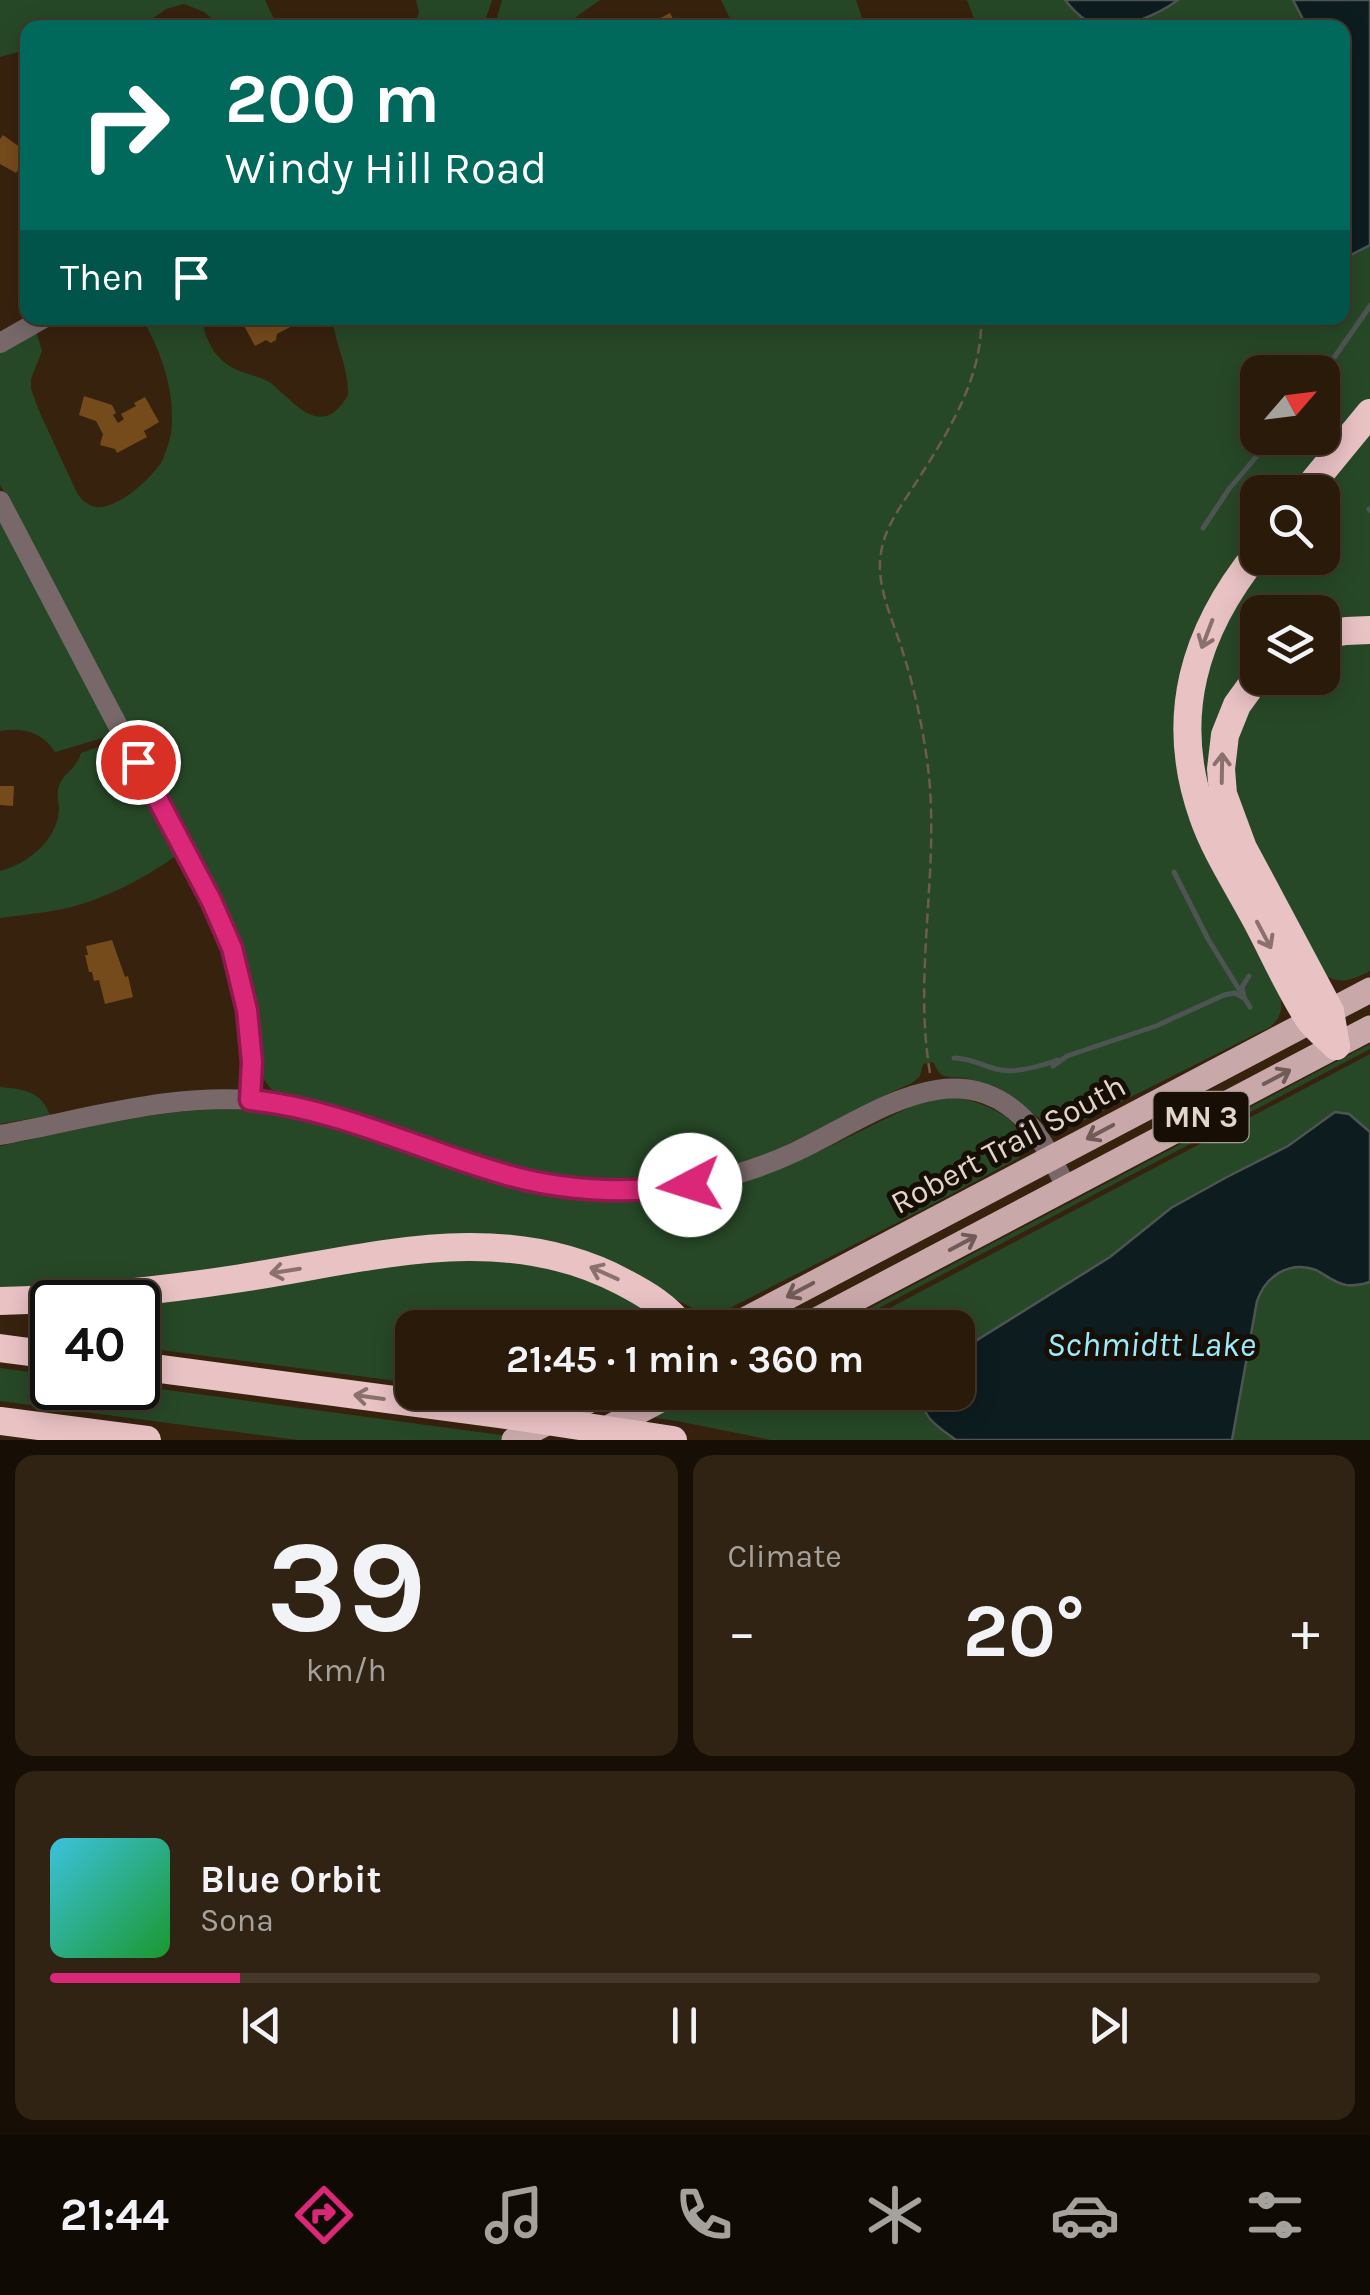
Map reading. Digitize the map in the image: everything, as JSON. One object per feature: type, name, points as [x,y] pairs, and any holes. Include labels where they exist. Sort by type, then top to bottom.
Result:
[{"type":"highway","points":[[1319,475],[1370,413]]},
{"type":"highway","points":[[1240,574],[1218,607],[1202,645],[1189,700],[1189,753],[1195,789],[1207,826],[1336,1046]]},
{"type":"highway","points":[[1340,632],[1370,630]]},
{"type":"highway","points":[[1244,695],[1225,736],[1220,769],[1222,794],[1242,848],[1320,1016]]},
{"type":"highway","points":[[0,1301],[149,1291],[412,1250],[488,1245],[554,1256],[604,1272],[666,1310]]},
{"type":"highway","points":[[0,1348],[30,1352]]},
{"type":"highway","points":[[160,1369],[674,1440]]},
{"type":"highway","points":[[0,1421],[147,1440]]},
{"type":"main road","name":"Robert Trail South","points":[[763,1310],[1370,990]]},
{"type":"main road","name":"Robert Trail South","points":[[835,1310],[1370,1028]]},
{"type":"main road","points":[[514,1440],[572,1410]]},
{"type":"main road","points":[[584,1440],[642,1410]]},
{"type":"street","points":[[0,342],[31,325]]},
{"type":"street","points":[[0,502],[222,924],[238,968],[247,1010],[252,1062],[250,1100]]},
{"type":"street","points":[[0,1135],[162,1104],[250,1100],[328,1114],[526,1180],[624,1191],[690,1185],[751,1170],[797,1152],[898,1100],[933,1089],[962,1088],[1001,1102],[1031,1127],[1066,1188]]},
{"type":"path","points":[[933,1089],[926,1049],[925,1004],[931,855],[928,764],[910,679],[885,596],[880,561],[892,521],[940,446],[964,396],[980,352],[982,325]]},
{"type":"green space","points":[[0,0],[265,0],[275,20],[214,20],[184,4],[166,9],[151,20],[20,20],[20,52],[0,57]]},
{"type":"green space","points":[[416,0],[492,0],[485,20],[416,20]]},
{"type":"green space","points":[[502,0],[600,0],[572,20],[496,20]]},
{"type":"green space","points":[[721,0],[856,0],[863,20],[731,20]]},
{"type":"green space","points":[[967,0],[1065,0],[1086,20],[974,20]]},
{"type":"green space","points":[[1178,0],[1293,0],[1303,20],[1135,20]]},
{"type":"green space","points":[[1370,245],[1370,399],[1340,436],[1340,355],[1240,355],[1240,455],[1324,455],[1308,475],[1240,475],[1240,560],[1193,642],[1200,843],[1280,996],[1277,1020],[1071,1127],[1040,1119],[996,1087],[942,1075],[933,1062],[923,1064],[920,1076],[912,1083],[789,1144],[720,1168],[637,1180],[581,1179],[527,1170],[343,1109],[272,1090],[261,1076],[257,1026],[97,665],[0,485],[0,351],[36,330],[42,351],[31,389],[77,493],[96,507],[124,498],[152,475],[163,459],[170,436],[172,407],[168,381],[145,325],[203,325],[209,343],[225,363],[268,382],[299,408],[319,417],[338,409],[348,395],[333,325],[1350,325],[1350,255]]},
{"type":"green space","points":[[1370,427],[1370,622],[1340,625],[1340,595],[1242,595],[1254,575],[1340,575],[1340,475],[1330,475]]},
{"type":"green space","points":[[0,520],[112,730],[106,737],[55,752],[31,733],[0,731]]},
{"type":"green space","points":[[1240,599],[1240,695],[1249,695],[1215,823],[1196,739],[1208,654]]},
{"type":"green space","points":[[1370,640],[1370,971],[1337,980],[1326,976],[1251,844],[1231,787],[1240,721],[1258,695],[1340,695],[1340,644]]},
{"type":"green space","points":[[119,743],[177,855],[137,880],[93,900],[63,909],[0,918],[0,871],[30,857],[47,841],[57,821],[61,782],[81,753]]},
{"type":"green space","points":[[1370,1044],[1370,1049],[875,1310],[866,1310]]},
{"type":"green space","points":[[1370,1054],[1370,1132],[1349,1114],[1338,1112],[1288,1147],[1171,1208],[1110,1257],[975,1341],[975,1310],[886,1310]]},
{"type":"green space","points":[[0,1087],[36,1096],[50,1115],[0,1124]]},
{"type":"green space","points":[[956,1098],[980,1104],[1004,1116],[1021,1134],[1019,1158],[726,1310],[695,1309],[576,1252],[233,1270],[122,1280],[30,1280],[30,1288],[0,1291],[0,1146],[97,1125],[198,1110],[263,1112],[326,1126],[529,1190],[600,1201],[638,1201],[677,1198],[741,1183],[800,1160],[917,1104]]},
{"type":"green space","points":[[460,1252],[580,1271],[646,1310],[395,1310],[395,1381],[160,1350],[160,1299]]},
{"type":"green space","points":[[1297,1267],[1312,1269],[1337,1282],[1370,1282],[1370,1440],[1232,1440],[1259,1294],[1275,1276]]},
{"type":"green space","points":[[0,1368],[30,1372],[30,1405],[0,1401]]},
{"type":"green space","points":[[160,1389],[538,1440],[298,1440],[69,1410],[160,1410]]},
{"type":"green space","points":[[601,1410],[925,1410],[937,1426],[956,1440],[771,1440]]},
{"type":"water","points":[[1065,0],[1178,0],[1139,20],[1086,20]]},
{"type":"water","points":[[1293,0],[1370,0],[1370,245],[1350,255],[1350,20],[1303,20]]},
{"type":"water","name":"Schmidtt Lake","points":[[1335,1112],[1349,1114],[1370,1132],[1370,1282],[1346,1285],[1316,1270],[1297,1267],[1280,1272],[1266,1284],[1257,1301],[1232,1440],[956,1440],[927,1415],[924,1410],[975,1410],[975,1341],[1110,1257],[1171,1208],[1288,1146]]},
{"type":"building","points":[[3,135],[20,147],[20,169],[16,173],[0,164]]},
{"type":"building","points":[[244,325],[294,325],[277,334],[271,343],[266,340],[255,346]]},
{"type":"building","points":[[84,396],[112,405],[118,423],[124,419],[121,414],[145,397],[159,422],[144,431],[147,437],[117,453],[100,445],[103,434],[96,421],[79,415]]},
{"type":"building","points":[[0,786],[14,786],[13,806],[0,805]]},
{"type":"building","points":[[112,940],[133,997],[105,1004],[99,980],[94,981],[85,955],[86,946]]},
{"type":"waterway","points":[[1336,355],[1370,306]]},
{"type":"waterway","points":[[1203,528],[1258,455]]},
{"type":"waterway","points":[[1174,872],[1208,939],[1250,1007]]},
{"type":"waterway","points":[[1053,1066],[1067,1056],[1156,1026],[1224,995],[1235,993],[1244,998],[1242,987],[1249,976]]},
{"type":"waterway","points":[[954,1058],[1008,1071],[1058,1060]]},
{"type":"route","points":[[138,762],[232,948],[247,1010],[252,1062],[250,1100],[328,1114],[509,1176],[552,1185],[624,1191],[690,1185]]}]
